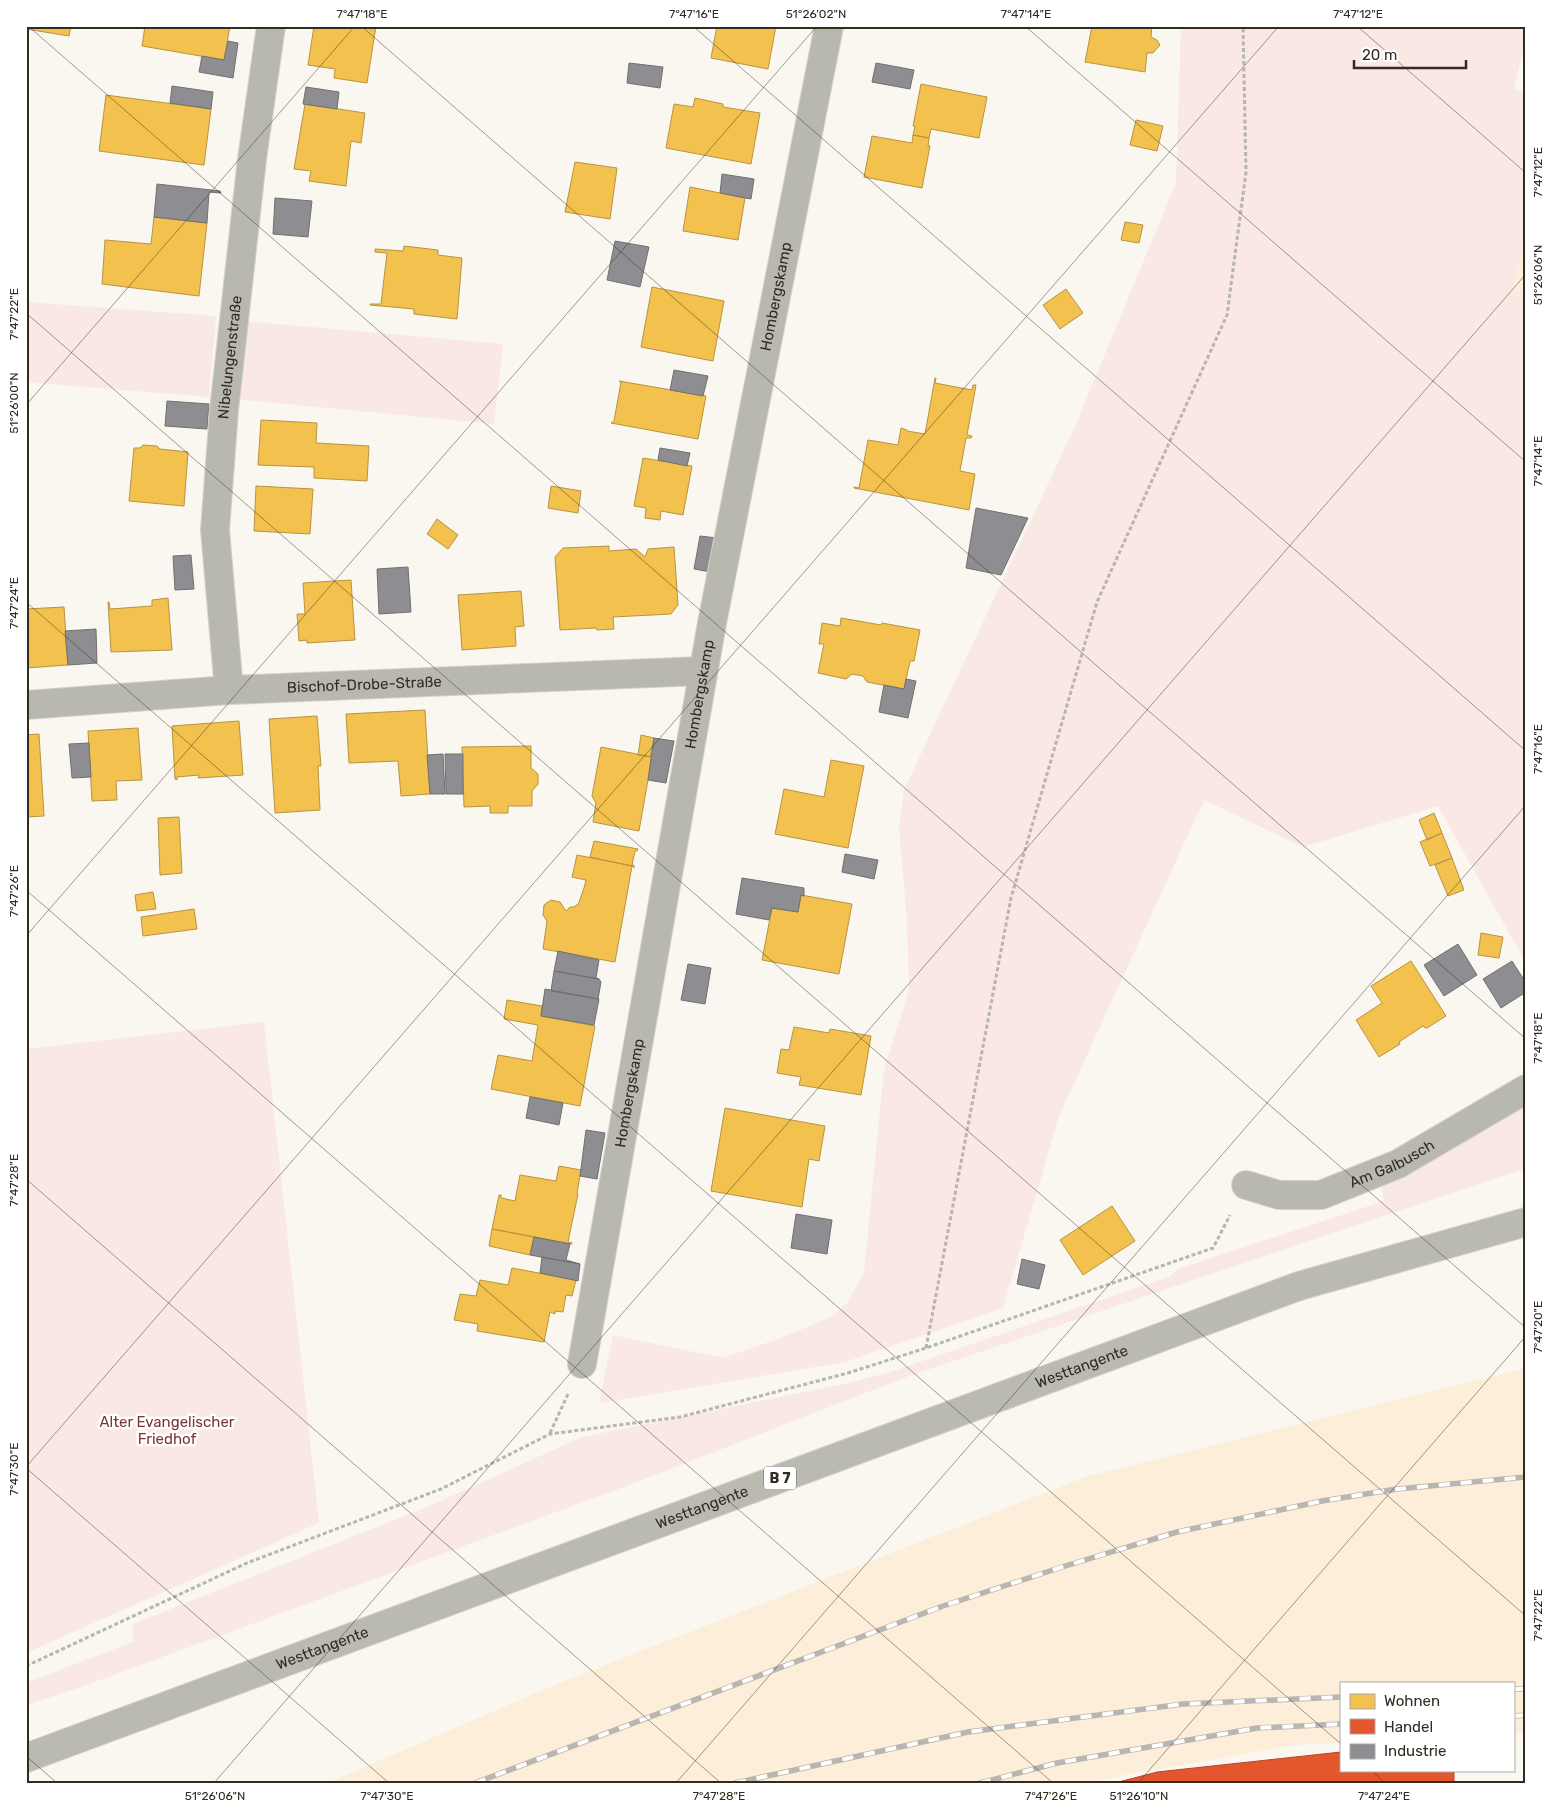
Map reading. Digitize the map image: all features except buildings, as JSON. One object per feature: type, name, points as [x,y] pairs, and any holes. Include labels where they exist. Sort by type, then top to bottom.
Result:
[{"type":"main road","name":"Westtangente","points":[[26,1758],[1298,1286],[1526,1222]]},
{"type":"street","name":"Nibelungenstraße","points":[[229,690],[215,530],[224,410],[251,168],[272,26]]},
{"type":"street","name":"Hombergskamp","points":[[582,1364],[704,671],[829,26]]},
{"type":"street","name":"Bischof-Drobe-Straße","points":[[26,704],[229,690],[704,671]]},
{"type":"street","name":"Am Galbusch","points":[[1246,1185],[1280,1195],[1321,1195],[1398,1164],[1526,1089]]},
{"type":"path","points":[[926,1348],[1011,898],[1097,602],[1227,315],[1246,172],[1243,26]]},
{"type":"path","points":[[26,1666],[246,1563],[441,1489],[550,1434],[680,1417],[848,1373],[926,1348],[1213,1248],[1246,1185]]},
{"type":"path","points":[[550,1434],[582,1364]]},
{"type":"shaded area","points":[[1526,234],[1526,293],[1512,291]]},
{"type":"shaded area","points":[[1526,1368],[1526,1734],[1514,1734],[1514,1682],[1340,1682],[1340,1743],[1295,1745],[1124,1775],[1089,1783],[328,1783],[557,1684],[1088,1476]]},
{"type":"green space","points":[[1181,26],[1526,26],[1526,37],[1514,88],[1526,94],[1526,233],[1512,291],[1526,293],[1526,963],[1438,806],[1303,847],[1204,800],[1059,1116],[1003,1308],[845,1362],[599,1403],[613,1335],[723,1358],[778,1339],[831,1317],[847,1303],[864,1273],[884,1070],[909,990],[907,920],[899,828],[904,790],[1073,431],[1176,183]]},
{"type":"green space","points":[[26,302],[216,316],[209,397],[26,382]]},
{"type":"green space","points":[[244,321],[503,344],[494,424],[236,399]]},
{"type":"green space","name":"Alter Evangelischer Friedhof","points":[[264,1022],[319,1523],[26,1653],[26,1049]]},
{"type":"green space","points":[[1526,1105],[1526,1168],[909,1376],[632,1484],[81,1687],[26,1705],[26,1683],[133,1642],[133,1624],[432,1505],[582,1437],[844,1384],[890,1372],[1169,1277],[1178,1269],[1384,1201],[1381,1186]]},
{"type":"railway","points":[[475,1783],[943,1606],[1177,1532],[1322,1501],[1397,1489],[1526,1477]]},
{"type":"railway","points":[[1514,1689],[1526,1689]]},
{"type":"railway","points":[[735,1783],[968,1732],[1183,1704],[1340,1697]]},
{"type":"railway","points":[[1514,1716],[1526,1715]]},
{"type":"railway","points":[[980,1783],[1057,1763],[1257,1728],[1340,1724]]}]
